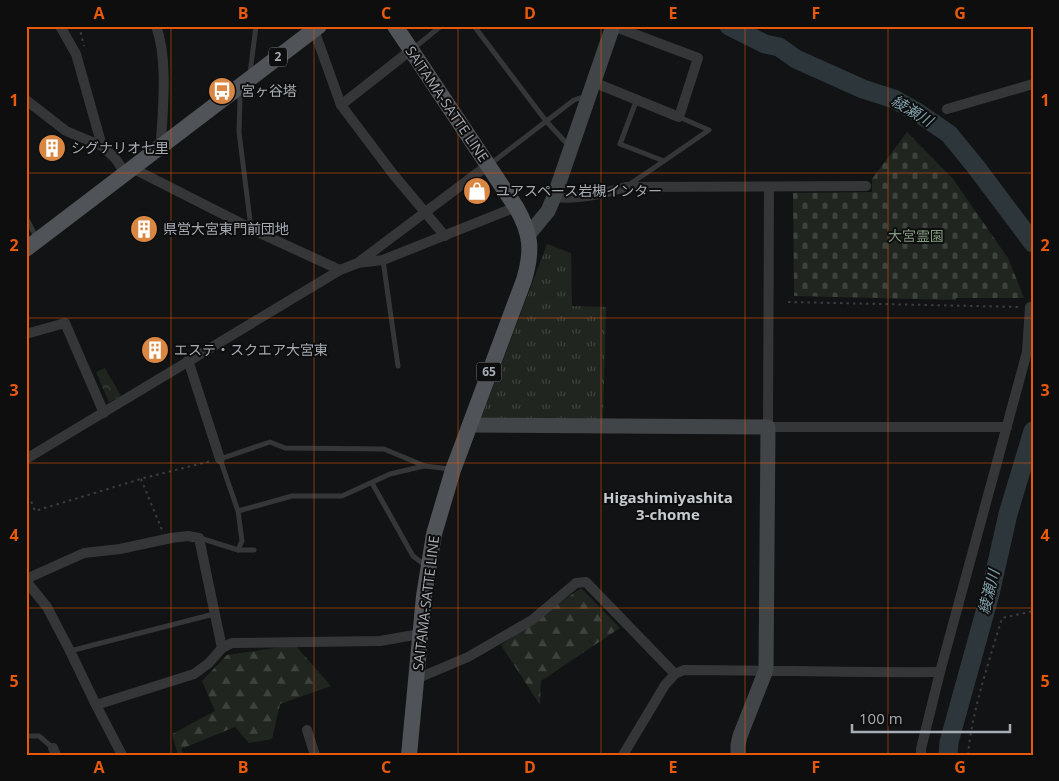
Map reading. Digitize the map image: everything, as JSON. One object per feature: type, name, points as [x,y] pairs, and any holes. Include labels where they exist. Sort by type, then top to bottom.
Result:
[{"type":"main road","name":"SAITAMA-SATTE LINE","points":[[395,26],[516,207],[529,234],[530,256],[524,280],[453,470],[434,534],[420,634],[409,755]]},
{"type":"main road","name":"2","points":[[32,245],[316,28]]},
{"type":"street","points":[[60,26],[76,54],[102,146]]},
{"type":"street","points":[[156,26],[161,38],[162,48],[164,97],[161,142],[164,144]]},
{"type":"street","points":[[529,234],[548,211],[554,197],[570,148],[613,26],[698,58],[679,117],[638,99],[591,89]]},
{"type":"street","points":[[316,28],[334,89],[341,105],[393,174],[445,236]]},
{"type":"street","points":[[341,105],[411,50]]},
{"type":"street","points":[[947,109],[1033,84]]},
{"type":"street","points":[[26,100],[66,131],[102,146],[128,171],[340,270]]},
{"type":"street","points":[[358,263],[488,165]]},
{"type":"street","points":[[554,197],[590,196],[626,187],[866,186]]},
{"type":"street","points":[[738,755],[740,736],[766,670],[769,187]]},
{"type":"street","points":[[26,459],[340,270],[358,263],[383,260],[516,207]]},
{"type":"street","points":[[922,755],[921,749],[940,672],[1027,352],[1030,307]]},
{"type":"street","points":[[26,334],[65,323],[104,413]]},
{"type":"street","points":[[188,360],[220,458]]},
{"type":"street","points":[[470,425],[1007,427]]},
{"type":"street","points":[[122,755],[47,607],[26,580],[84,553],[120,550],[188,536],[199,538],[222,648]]},
{"type":"street","points":[[416,679],[468,657],[532,620],[576,583],[586,582],[675,674]]},
{"type":"street","points":[[96,705],[194,674],[209,663],[222,648],[232,643],[380,641],[420,634]]},
{"type":"street","points":[[623,755],[665,685],[675,674],[684,670],[851,673],[940,672]]},
{"type":"street","points":[[306,730],[315,755]]},
{"type":"lane","points":[[251,228],[239,132],[240,99],[256,26]]},
{"type":"lane","points":[[411,50],[441,26]]},
{"type":"lane","points":[[474,26],[546,121],[570,148]]},
{"type":"lane","points":[[488,165],[591,89]]},
{"type":"lane","points":[[638,99],[620,144],[664,161]]},
{"type":"lane","points":[[626,187],[709,130],[679,117]]},
{"type":"lane","points":[[26,217],[32,245]]},
{"type":"lane","points":[[383,260],[398,366]]},
{"type":"lane","points":[[238,550],[242,541],[238,511],[220,458],[270,442],[285,448],[384,449],[425,466],[453,470]]},
{"type":"lane","points":[[238,511],[292,496],[342,496],[390,474],[425,466]]},
{"type":"lane","points":[[372,483],[413,556],[428,567]]},
{"type":"lane","points":[[199,538],[238,550],[254,550]]},
{"type":"lane","points":[[70,651],[214,614]]},
{"type":"lane","points":[[26,736],[39,736],[55,752]]},
{"type":"path","points":[[788,302],[1030,307]]},
{"type":"path","points":[[26,504],[31,501],[35,511],[141,479],[220,458]]},
{"type":"path","points":[[141,479],[166,539]]},
{"type":"path","points":[[968,755],[970,738],[1002,618],[1033,611]]},
{"type":"green space","name":"大宮霊園","points":[[907,132],[953,179],[1008,258],[1024,298],[956,298],[956,300],[794,296],[793,193],[872,192],[872,179]]},
{"type":"green space","points":[[547,244],[571,253],[572,306],[606,307],[603,419],[481,419]]},
{"type":"green space","points":[[105,368],[121,396],[109,402],[96,372]]},
{"type":"green space","points":[[581,588],[620,628],[541,681],[540,705],[501,645]]},
{"type":"green space","points":[[295,645],[331,686],[280,704],[272,739],[249,743],[235,727],[181,749],[184,755],[178,755],[172,734],[215,711],[202,681],[227,655]]},
{"type":"waterway","name":"綾瀬川","points":[[729,26],[765,44],[779,47],[796,59],[863,89],[894,99],[949,134],[1033,243]]},
{"type":"waterway","name":"綾瀬川","points":[[948,755],[949,742],[990,594],[1008,514],[1033,431]]},
{"type":"place","name":"宮ヶ谷塔","points":[[222,91]]},
{"type":"place","name":"シグナリオ七里","points":[[52,148]]},
{"type":"place","name":"ユアスペース岩槻インター","points":[[477,191]]},
{"type":"place","name":"県営大宮東門前団地","points":[[144,229]]},
{"type":"place","name":"エステ・スクエア大宮東","points":[[155,350]]},
{"type":"district","name":"Higashimiyashita 3-chome","points":[[668,506]]}]
